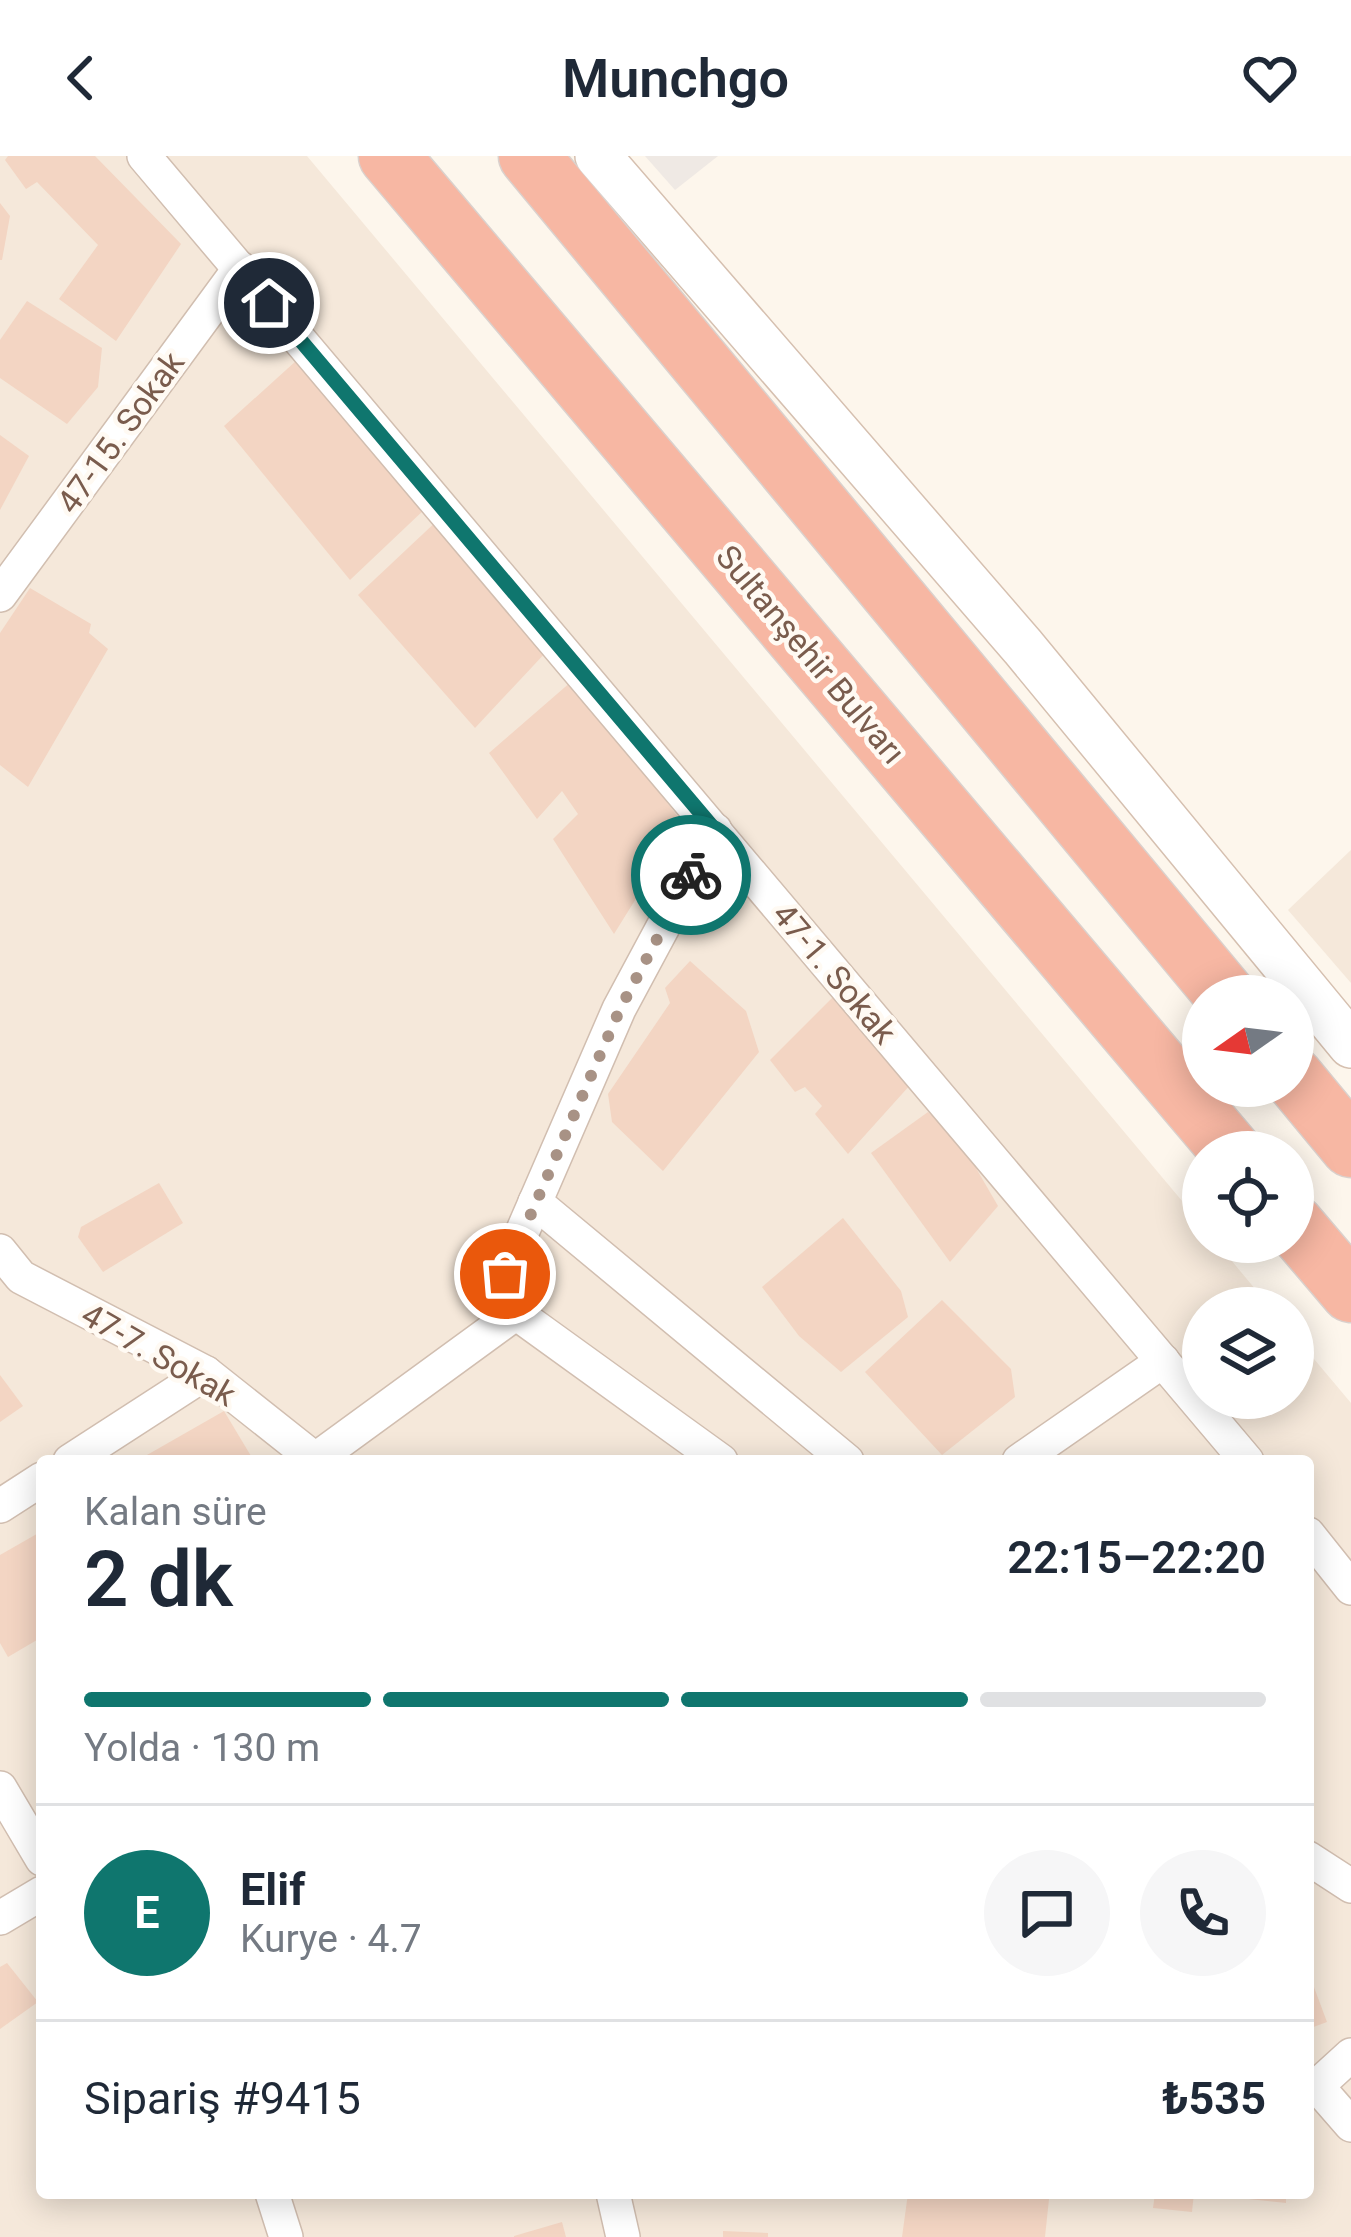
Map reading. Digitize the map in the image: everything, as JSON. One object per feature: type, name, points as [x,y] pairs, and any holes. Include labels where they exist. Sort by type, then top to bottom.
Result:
[{"type":"highway","name":"Sultanşehir Bulvarı","points":[[389,156],[1214,1131]]},
{"type":"highway","points":[[529,156],[1209,975]]},
{"type":"highway","points":[[1314,1102],[1351,1147]]},
{"type":"highway","points":[[1314,1248],[1351,1292]]},
{"type":"street","name":"47-1. Sokak","points":[[144,156],[1242,1455]]},
{"type":"street","points":[[598,156],[1023,647],[1351,1045]]},
{"type":"street","name":"47-15. Sokak","points":[[0,596],[240,268]]},
{"type":"street","points":[[714,1455],[516,1313],[505,1274],[620,1009],[715,830]]},
{"type":"street","points":[[535,1202],[840,1455]]},
{"type":"street","name":"47-7. Sokak","points":[[0,1251],[21,1276],[206,1373],[310,1455]]},
{"type":"street","points":[[323,1455],[516,1313]]},
{"type":"street","points":[[1028,1455],[1163,1361]]},
{"type":"street","points":[[79,1455],[206,1373]]},
{"type":"street","points":[[0,1506],[36,1483]]},
{"type":"street","points":[[1314,1542],[1351,1588]]},
{"type":"street","points":[[4,1805],[36,1850]]},
{"type":"street","points":[[1314,1862],[1351,1886]]},
{"type":"street","points":[[0,1918],[36,1897]]},
{"type":"street","points":[[1314,2084],[1351,2055]]},
{"type":"street","points":[[1314,2088],[1351,2125]]},
{"type":"street","points":[[274,2199],[286,2237]]},
{"type":"street","points":[[614,2199],[623,2237]]},
{"type":"shaded area","points":[[0,156],[307,156],[1182,1201],[1182,1263],[1234,1263],[1254,1287],[1182,1287],[1182,1419],[1314,1419],[1314,1359],[1351,1403],[1351,2237],[0,2237]]},
{"type":"shaded area","points":[[645,156],[718,156],[675,190]]},
{"type":"shaded area","points":[[1351,850],[1351,983],[1288,910]]},
{"type":"building","points":[[8,156],[95,156],[181,244],[116,341],[59,299],[98,245],[37,182],[26,189],[5,160]]},
{"type":"building","points":[[0,203],[10,216],[2,260],[0,260]]},
{"type":"building","points":[[27,301],[102,348],[98,387],[67,424],[0,378],[0,340]]},
{"type":"building","points":[[297,360],[426,508],[350,580],[224,426]]},
{"type":"building","points":[[0,435],[29,456],[0,510]]},
{"type":"building","points":[[441,517],[548,650],[475,728],[358,595]]},
{"type":"building","points":[[30,588],[91,624],[89,633],[108,649],[28,787],[0,765],[0,633]]},
{"type":"building","points":[[572,681],[683,823],[614,934],[553,839],[578,814],[562,791],[537,819],[489,753]]},
{"type":"building","points":[[690,961],[746,1011],[759,1052],[663,1171],[612,1122],[608,1094],[670,1003],[665,988]]},
{"type":"building","points":[[836,994],[911,1084],[848,1154],[815,1114],[822,1106],[805,1087],[795,1092],[770,1060]]},
{"type":"building","points":[[928,1112],[962,1144],[998,1206],[950,1262],[871,1153]]},
{"type":"building","points":[[159,1183],[183,1223],[103,1272],[78,1237],[81,1227]]},
{"type":"building","points":[[843,1218],[901,1291],[908,1317],[841,1372],[799,1336],[762,1287]]},
{"type":"building","points":[[942,1300],[1011,1369],[1015,1397],[942,1455],[865,1372]]},
{"type":"building","points":[[0,1375],[23,1406],[0,1422]]},
{"type":"building","points":[[224,1411],[250,1455],[147,1455]]},
{"type":"building","points":[[36,1534],[36,1641],[8,1657],[0,1643],[0,1555]]},
{"type":"building","points":[[7,1963],[36,2003],[0,2029],[0,1967]]},
{"type":"building","points":[[1314,1987],[1327,2022],[1314,2027]]},
{"type":"building","points":[[907,2199],[1049,2199],[1045,2237],[902,2237]]},
{"type":"building","points":[[1154,2199],[1193,2199],[1192,2212],[1153,2208]]},
{"type":"building","points":[[562,2222],[566,2237],[514,2237],[514,2236]]},
{"type":"building","points":[[723,2231],[768,2233],[768,2237],[723,2237]]},
{"type":"way so far","points":[[505,1274],[620,1009],[691,875]]},
{"type":"route","points":[[269,303],[715,830],[691,875]]}]
